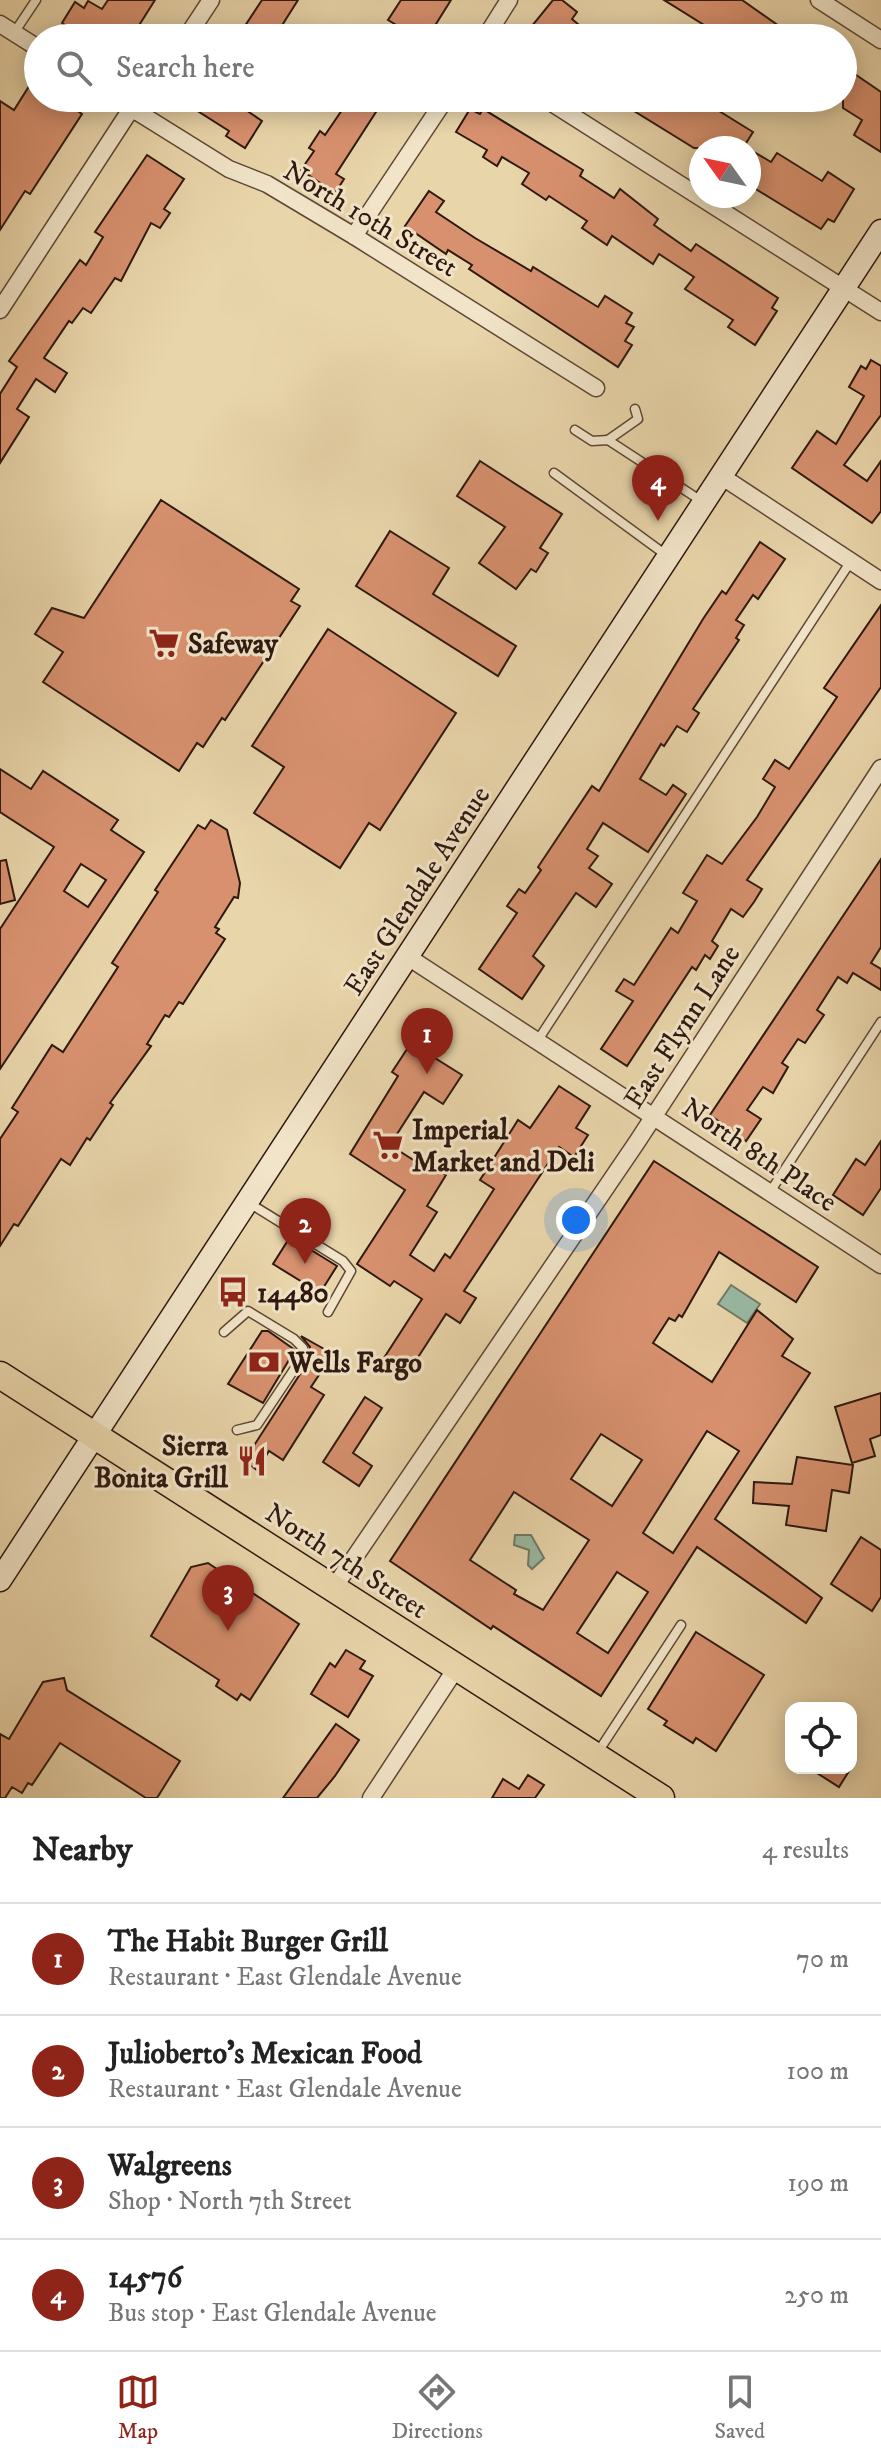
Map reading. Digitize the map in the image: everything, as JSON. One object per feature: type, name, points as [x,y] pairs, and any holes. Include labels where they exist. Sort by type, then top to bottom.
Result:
[{"type":"main road","name":"East Glendale Avenue","points":[[0,1580],[881,231]]},
{"type":"main road","name":"North 7th Street","points":[[0,1375],[661,1798]]},
{"type":"street","points":[[195,24],[211,0]]},
{"type":"street","points":[[494,24],[509,0]]},
{"type":"street","points":[[819,0],[856,24]]},
{"type":"street","points":[[857,25],[881,40]]},
{"type":"street","points":[[7,28],[24,39]]},
{"type":"street","points":[[0,310],[134,112]]},
{"type":"street","name":"North 10th Street","points":[[147,112],[229,169],[267,184],[596,388]]},
{"type":"street","points":[[354,236],[437,112]]},
{"type":"street","points":[[566,112],[881,312]]},
{"type":"street","points":[[721,476],[881,581]]},
{"type":"street","name":"East Flynn Lane","points":[[333,1589],[654,1115],[881,768]]},
{"type":"street","name":"North 8th Place","points":[[408,957],[881,1265]]},
{"type":"street","points":[[371,1798],[457,1667]]},
{"type":"lane","points":[[7,28],[36,0]]},
{"type":"lane","points":[[575,430],[592,441],[608,440],[638,419],[635,409]]},
{"type":"lane","points":[[608,440],[704,502]]},
{"type":"lane","points":[[554,473],[669,557]]},
{"type":"lane","points":[[538,1040],[851,561]]},
{"type":"lane","points":[[769,1193],[881,1022]]},
{"type":"lane","points":[[247,1202],[343,1261],[351,1271],[328,1312]]},
{"type":"lane","points":[[224,1332],[248,1311],[294,1339],[303,1348],[295,1368],[257,1425],[237,1430]]},
{"type":"lane","points":[[596,1756],[681,1625]]},
{"type":"shaded area","points":[[731,1285],[760,1304],[747,1323],[718,1304]]},
{"type":"shaded area","points":[[515,1535],[531,1535],[544,1558],[532,1569],[528,1565],[529,1550],[514,1545]]},
{"type":"building","points":[[108,0],[155,0],[140,24],[62,23],[75,2],[84,8],[88,1],[102,9]]},
{"type":"building","points":[[262,0],[298,0],[283,24],[246,24]]},
{"type":"building","points":[[401,0],[451,0],[436,24],[395,24],[388,20]]},
{"type":"building","points":[[553,0],[562,0],[577,12],[572,19],[578,24],[533,24]]},
{"type":"building","points":[[664,0],[742,0],[776,24],[703,24]]},
{"type":"building","points":[[857,76],[881,92],[881,152],[854,135],[862,120],[849,112],[857,112]]},
{"type":"building","points":[[24,94],[24,112],[82,114],[30,194],[25,191],[0,230],[0,101],[14,110]]},
{"type":"building","points":[[199,112],[249,112],[262,121],[245,148],[226,136],[229,131]]},
{"type":"building","points":[[341,112],[376,112],[336,174],[344,179],[335,193],[301,170],[314,151],[309,148],[320,131],[325,135]]},
{"type":"building","points":[[468,112],[488,112],[583,170],[580,176],[614,198],[620,189],[658,219],[654,225],[691,251],[696,244],[778,298],[772,308],[777,311],[755,345],[728,327],[733,320],[685,289],[694,277],[659,254],[653,264],[612,236],[607,245],[582,228],[587,221],[549,196],[546,200],[522,184],[529,173],[502,157],[497,166],[483,157],[487,150],[456,132]]},
{"type":"building","points":[[636,112],[721,112],[753,132],[750,136],[689,136],[689,145]]},
{"type":"building","points":[[777,153],[822,181],[828,172],[854,189],[834,222],[828,219],[821,229],[761,192],[761,156],[771,162]]},
{"type":"building","points":[[147,155],[184,179],[164,209],[170,213],[160,228],[151,223],[121,281],[115,278],[91,313],[83,308],[72,323],[69,321],[44,358],[67,373],[55,392],[36,379],[17,409],[29,417],[0,463],[0,394],[17,367],[9,361],[80,260],[86,265],[103,237],[95,232]]},
{"type":"building","points":[[429,191],[444,201],[436,212],[475,238],[531,271],[533,267],[598,307],[605,296],[632,313],[626,323],[634,327],[625,341],[632,345],[618,367],[469,269],[472,265],[448,250],[446,254],[405,226]]},
{"type":"building","points":[[871,360],[881,366],[881,415],[844,465],[867,481],[881,461],[881,511],[872,523],[792,468],[817,431],[836,444],[864,396],[849,387],[861,366],[866,369]]},
{"type":"building","points":[[480,461],[562,514],[540,548],[548,553],[536,572],[531,569],[516,589],[479,563],[505,527],[457,496]]},
{"type":"building","name":"Safeway","points":[[161,500],[299,589],[291,601],[300,606],[225,720],[222,718],[203,747],[197,743],[179,771],[43,682],[63,652],[35,634],[52,608],[84,618]]},
{"type":"building","points":[[390,531],[449,568],[433,594],[516,646],[498,676],[356,586]]},
{"type":"building","points":[[760,542],[785,559],[758,599],[753,595],[736,620],[744,625],[736,638],[739,640],[693,709],[699,713],[687,732],[677,726],[664,746],[661,744],[640,779],[666,795],[673,785],[686,794],[648,852],[603,823],[587,849],[598,856],[589,868],[612,884],[596,907],[576,893],[533,956],[544,966],[522,999],[479,969],[517,913],[507,906],[519,889],[525,893],[541,870],[538,867],[592,786],[599,791],[703,619],[722,591],[726,594]]},
{"type":"building","points":[[881,605],[881,687],[747,880],[762,889],[754,902],[743,917],[731,909],[712,941],[718,946],[710,959],[705,955],[696,970],[692,967],[627,1066],[601,1049],[633,1001],[616,991],[624,979],[634,985],[671,928],[678,933],[697,901],[683,893],[707,855],[722,864],[757,817],[775,787],[763,779],[775,760],[789,769],[837,697],[824,688]]},
{"type":"building","points":[[328,629],[456,713],[380,830],[369,823],[340,868],[254,813],[284,767],[252,746]]},
{"type":"building","points":[[0,769],[31,789],[43,771],[118,820],[111,830],[144,852],[0,1069],[0,929],[54,847],[0,812]],"holes":[[[81,864],[106,880],[88,907],[64,891]]]},
{"type":"building","points":[[211,820],[227,830],[240,883],[238,898],[234,897],[215,927],[219,929],[216,933],[225,939],[183,1004],[179,1002],[169,1017],[165,1015],[147,1044],[151,1046],[110,1103],[113,1105],[90,1140],[87,1138],[70,1165],[61,1159],[18,1226],[14,1224],[0,1246],[0,1139],[18,1112],[12,1108],[52,1045],[63,1052],[118,967],[112,963],[158,892],[155,890],[198,825],[205,829]]},
{"type":"building","points":[[881,859],[881,947],[871,963],[881,969],[881,990],[853,973],[847,983],[838,977],[817,1010],[824,1015],[805,1043],[798,1039],[782,1063],[788,1067],[773,1093],[763,1087],[747,1110],[761,1119],[746,1141],[710,1115]]},
{"type":"building","points":[[6,860],[15,900],[0,904],[0,861]]},
{"type":"building","points":[[411,1043],[462,1075],[443,1104],[424,1092],[390,1145],[432,1172],[434,1167],[446,1175],[427,1206],[437,1212],[410,1255],[434,1271],[445,1254],[450,1258],[494,1189],[480,1180],[518,1120],[530,1128],[559,1086],[590,1106],[576,1128],[588,1135],[574,1157],[559,1147],[464,1291],[476,1298],[460,1323],[446,1314],[406,1376],[382,1361],[422,1299],[394,1281],[390,1286],[357,1264],[405,1190],[350,1154],[398,1076],[392,1072]]},
{"type":"building","points":[[881,1141],[881,1188],[863,1215],[833,1195],[856,1159],[865,1165]]},
{"type":"building","points":[[654,1161],[818,1267],[796,1302],[719,1252],[682,1317],[679,1315],[675,1321],[669,1318],[653,1343],[712,1382],[757,1310],[793,1339],[782,1356],[810,1373],[715,1519],[822,1598],[806,1623],[697,1547],[601,1696],[493,1626],[491,1629],[390,1561]],"holes":[[[707,1431],[739,1451],[673,1553],[643,1533]],[[601,1434],[642,1460],[612,1506],[571,1479]],[[514,1492],[589,1540],[543,1610],[514,1594],[516,1590],[470,1560]],[[617,1572],[648,1592],[608,1653],[577,1633]]]},
{"type":"building","points":[[290,1237],[337,1266],[320,1293],[273,1264]]},
{"type":"building","name":"Wells Fargo","points":[[262,1331],[268,1331],[295,1350],[263,1403],[228,1384]]},
{"type":"building","points":[[301,1336],[333,1354],[311,1387],[324,1395],[283,1460],[269,1451],[257,1470],[244,1461],[302,1371],[310,1347]]},
{"type":"building","points":[[881,1393],[881,1435],[870,1439],[875,1456],[852,1463],[835,1407]]},
{"type":"building","points":[[365,1397],[382,1408],[353,1453],[372,1466],[359,1486],[323,1462]]},
{"type":"building","points":[[797,1457],[853,1465],[849,1493],[832,1490],[826,1531],[786,1525],[789,1506],[753,1503],[754,1482],[792,1484]]},
{"type":"building","points":[[861,1537],[881,1550],[881,1597],[872,1611],[831,1584]]},
{"type":"building","points":[[208,1563],[299,1624],[250,1700],[241,1694],[237,1700],[216,1686],[219,1680],[151,1636],[191,1567]]},
{"type":"building","points":[[696,1632],[764,1675],[716,1751],[696,1738],[693,1743],[664,1725],[667,1721],[648,1709]]},
{"type":"building","points":[[346,1650],[365,1661],[360,1669],[373,1676],[348,1717],[311,1694],[330,1663],[335,1667]]},
{"type":"building","points":[[64,1678],[67,1690],[180,1761],[157,1798],[146,1798],[60,1743],[32,1785],[28,1783],[22,1793],[12,1787],[5,1798],[0,1798],[0,1734],[9,1739],[43,1682]]},
{"type":"building","points":[[336,1724],[359,1740],[335,1776],[317,1798],[283,1798]]},
{"type":"building","points":[[818,1774],[847,1774],[839,1787]]},
{"type":"building","points":[[528,1775],[544,1785],[535,1798],[492,1798],[503,1779],[519,1789]]},
{"type":"place","name":"14576","points":[[658,521]]},
{"type":"place","name":"Safeway","points":[[164,643]]},
{"type":"place","name":"The Habit Burger Grill","points":[[427,1074]]},
{"type":"place","name":"Imperial Market and Deli","points":[[388,1145]]},
{"type":"place","name":"Julioberto's Mexican Food","points":[[305,1264]]},
{"type":"place","name":"14480","points":[[233,1292]]},
{"type":"place","name":"Wells Fargo","points":[[264,1362]]},
{"type":"place","name":"Sierra Bonita Grill","points":[[252,1461]]},
{"type":"place","name":"Walgreens","points":[[228,1631]]}]
